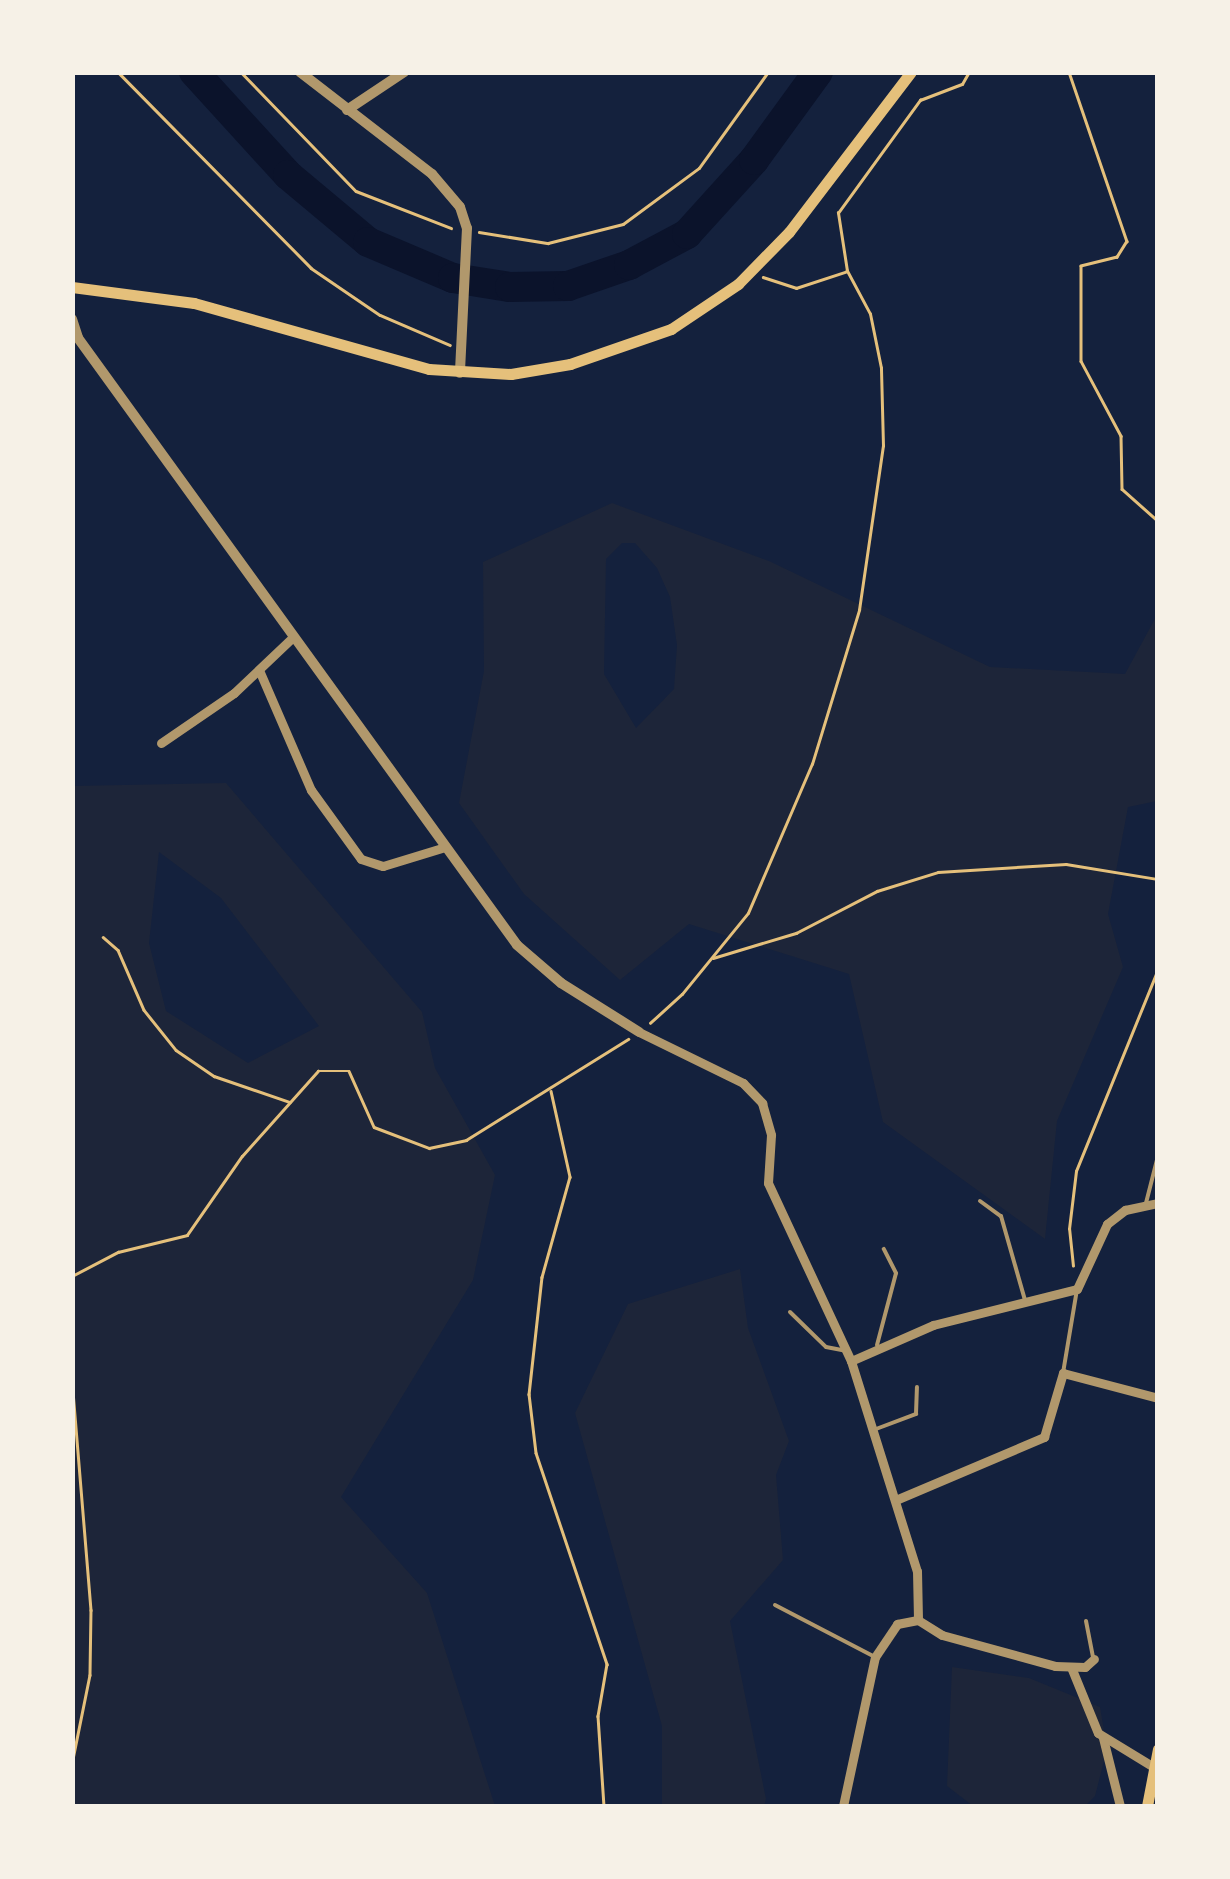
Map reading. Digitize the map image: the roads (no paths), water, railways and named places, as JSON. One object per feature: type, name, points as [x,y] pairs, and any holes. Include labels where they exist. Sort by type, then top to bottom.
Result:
[{"type":"main road","points":[[72,287],[194,303],[392,360],[460,373],[542,370],[635,345],[707,308],[753,270],[910,72]]},
{"type":"main road","points":[[1147,1806],[1158,1749]]},
{"type":"street","points":[[300,72],[446,187],[466,228],[460,373]]},
{"type":"street","points":[[347,110],[404,72]]},
{"type":"street","points":[[72,319],[78,338],[518,945],[562,984],[639,1032],[743,1082],[762,1102],[771,1135],[768,1183],[849,1356],[898,1499],[920,1584],[918,1620]]},
{"type":"street","points":[[160,743],[193,726],[293,637]]},
{"type":"street","points":[[259,670],[311,790],[361,860],[383,866],[444,848]]},
{"type":"street","points":[[849,1356],[1024,1300],[1077,1289],[1108,1224],[1146,1203],[1158,1202]]},
{"type":"street","points":[[898,1499],[1044,1438],[1063,1373],[1158,1398]]},
{"type":"street","points":[[843,1806],[875,1658],[897,1624],[918,1620],[972,1645],[1071,1667],[1094,1659]]},
{"type":"street","points":[[1071,1667],[1104,1738],[1120,1806]]},
{"type":"street","points":[[1104,1738],[1152,1766]]},
{"type":"lane","points":[[1146,1203],[1158,1156]]},
{"type":"lane","points":[[980,1202],[1001,1216],[1024,1300]]},
{"type":"lane","points":[[877,1346],[896,1274],[884,1249]]},
{"type":"lane","points":[[1063,1373],[1077,1289]]},
{"type":"lane","points":[[790,1312],[826,1346],[849,1356]]},
{"type":"lane","points":[[874,1430],[916,1414],[917,1387]]},
{"type":"lane","points":[[775,1605],[875,1658]]},
{"type":"lane","points":[[1086,1621],[1094,1659]]},
{"type":"waterway","points":[[194,72],[288,175],[368,242],[453,278],[510,287],[568,286],[629,265],[687,234],[754,160],[818,72]]}]
